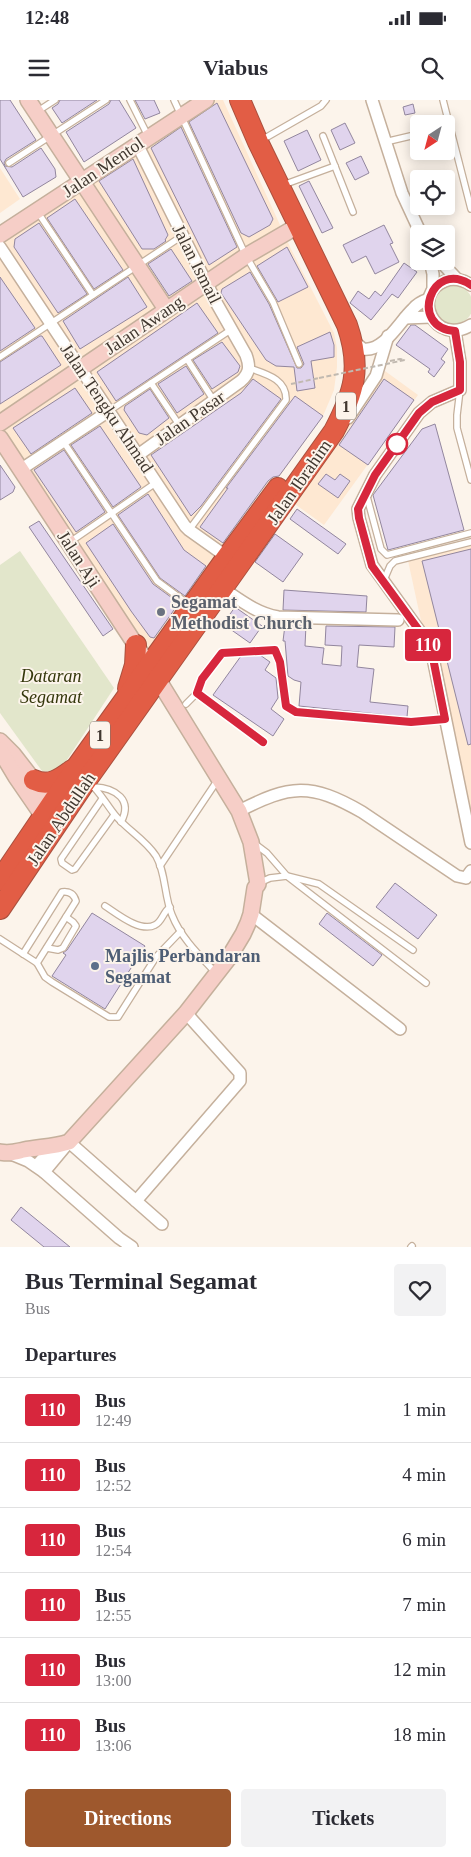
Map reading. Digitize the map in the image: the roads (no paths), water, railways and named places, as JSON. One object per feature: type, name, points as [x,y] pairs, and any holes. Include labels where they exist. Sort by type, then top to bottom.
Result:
[{"type":"highway","name":"Jalan Ibrahim","points":[[154,673],[192,607],[328,417],[339,392],[342,379],[343,354],[339,333],[256,163],[228,100]]},
{"type":"highway","name":"Jalan Ibrahim","points":[[154,673],[222,588],[334,431],[342,417],[354,383],[356,354],[347,325],[258,142],[240,100]]},
{"type":"highway","points":[[125,714],[128,688],[135,665],[136,645]]},
{"type":"highway","name":"Jalan Abdullah","points":[[0,880],[86,778],[125,714],[154,673]]},
{"type":"highway","points":[[34,780],[43,784],[86,778]]},
{"type":"highway","name":"Jalan Abdullah","points":[[0,909],[52,817]]},
{"type":"street","name":"Jalan Mentol","points":[[0,235],[206,100]]},
{"type":"street","points":[[372,100],[402,193],[417,225]]},
{"type":"street","points":[[32,106],[166,309]]},
{"type":"street","name":"Jalan Ismail","points":[[143,141],[182,236],[216,304],[246,355],[249,368]]},
{"type":"street","name":"Jalan Awang","points":[[0,423],[166,309],[289,230]]},
{"type":"street","name":"Jalan Tengku Ahmad","points":[[0,247],[189,530],[227,557]]},
{"type":"street","points":[[432,270],[428,308],[434,322],[444,329],[455,331],[464,330],[471,325]]},
{"type":"street","points":[[448,270],[457,279],[471,285]]},
{"type":"street","points":[[352,340],[362,348],[367,349],[378,346],[413,308],[431,294],[440,283],[457,279]]},
{"type":"street","points":[[405,318],[431,317]]},
{"type":"street","points":[[455,331],[460,362],[460,390],[425,407],[375,475],[358,509],[372,566],[428,644],[432,653],[469,823],[471,844]]},
{"type":"street","points":[[334,431],[349,417],[373,382],[388,336]]},
{"type":"street","name":"Jalan Pasar","points":[[138,455],[241,381],[246,377],[249,368]]},
{"type":"street","points":[[20,470],[109,411]]},
{"type":"street","name":"Jalan Aji","points":[[0,438],[154,673],[183,708],[239,811],[251,842],[258,884]]},
{"type":"street","points":[[222,588],[250,607],[278,617],[398,620]]},
{"type":"street","points":[[125,714],[156,701],[183,708]]},
{"type":"street","points":[[0,741],[34,780],[52,817]]},
{"type":"street","points":[[0,750],[4,758],[52,817]]},
{"type":"street","points":[[239,811],[268,796],[289,790],[315,792],[345,802],[362,812],[457,876],[466,878],[471,871]]},
{"type":"street","points":[[40,1169],[186,1012],[216,974],[237,945],[252,914],[255,888],[258,884]]},
{"type":"street","points":[[252,914],[400,1030]]},
{"type":"street","points":[[136,1202],[240,1081],[240,1074],[186,1012]]},
{"type":"street","points":[[5,1153],[63,1144],[162,1224]]},
{"type":"street","points":[[5,1153],[28,1161],[40,1169],[119,1238],[132,1247]]},
{"type":"lane","points":[[32,106],[55,100]]},
{"type":"lane","points":[[9,163],[106,100]]},
{"type":"lane","points":[[130,100],[143,141]]},
{"type":"lane","points":[[174,100],[246,256],[273,302],[299,364]]},
{"type":"lane","points":[[258,142],[321,106],[326,100]]},
{"type":"lane","points":[[443,100],[446,115]]},
{"type":"lane","points":[[323,136],[353,212]]},
{"type":"lane","points":[[385,142],[410,136]]},
{"type":"lane","points":[[455,151],[471,209]]},
{"type":"lane","points":[[279,186],[335,166]]},
{"type":"lane","points":[[37,211],[92,295]]},
{"type":"lane","points":[[0,357],[182,236]]},
{"type":"lane","points":[[109,411],[232,329]]},
{"type":"lane","points":[[188,359],[214,402]]},
{"type":"lane","points":[[189,530],[286,400],[284,386],[278,381],[249,368]]},
{"type":"lane","points":[[151,383],[180,426]]},
{"type":"lane","points":[[460,390],[457,428],[471,480]]},
{"type":"lane","points":[[63,441],[157,581],[192,607]]},
{"type":"lane","points":[[69,542],[156,482]]},
{"type":"lane","points":[[366,491],[381,549],[387,554],[471,533]]},
{"type":"lane","points":[[384,582],[390,566],[395,561],[471,542]]},
{"type":"lane","points":[[183,708],[197,693],[202,679],[222,653],[275,650],[280,662],[286,706],[296,712],[411,722],[445,719]]},
{"type":"lane","points":[[197,693],[263,742]]},
{"type":"lane","points":[[86,778],[114,815],[148,845],[156,856],[172,915],[192,947],[216,974]]},
{"type":"lane","points":[[86,778],[109,789],[123,800],[126,814],[121,822]]},
{"type":"lane","points":[[160,866],[220,778]]},
{"type":"lane","points":[[102,799],[61,859],[62,863],[72,870],[75,869],[114,815]]},
{"type":"lane","points":[[251,842],[267,853],[287,876],[426,983]]},
{"type":"lane","points":[[258,884],[270,878],[287,876],[319,884],[412,950]]},
{"type":"lane","points":[[23,954],[62,892],[67,891],[75,897],[76,901],[37,963]]},
{"type":"lane","points":[[105,906],[132,923],[150,926],[160,921],[170,907]]},
{"type":"lane","points":[[47,948],[58,950],[63,948],[76,926],[66,917]]},
{"type":"lane","points":[[0,939],[37,963],[45,977],[52,982],[109,1018],[115,1018],[156,957],[181,931]]},
{"type":"place","name":"Segamat Methodist Church","points":[[161,612]]},
{"type":"place","name":"Majlis Perbandaran Segamat","points":[[95,966]]},
{"type":"park label","name":"Dataran Segamat","points":[[51,686]]}]
